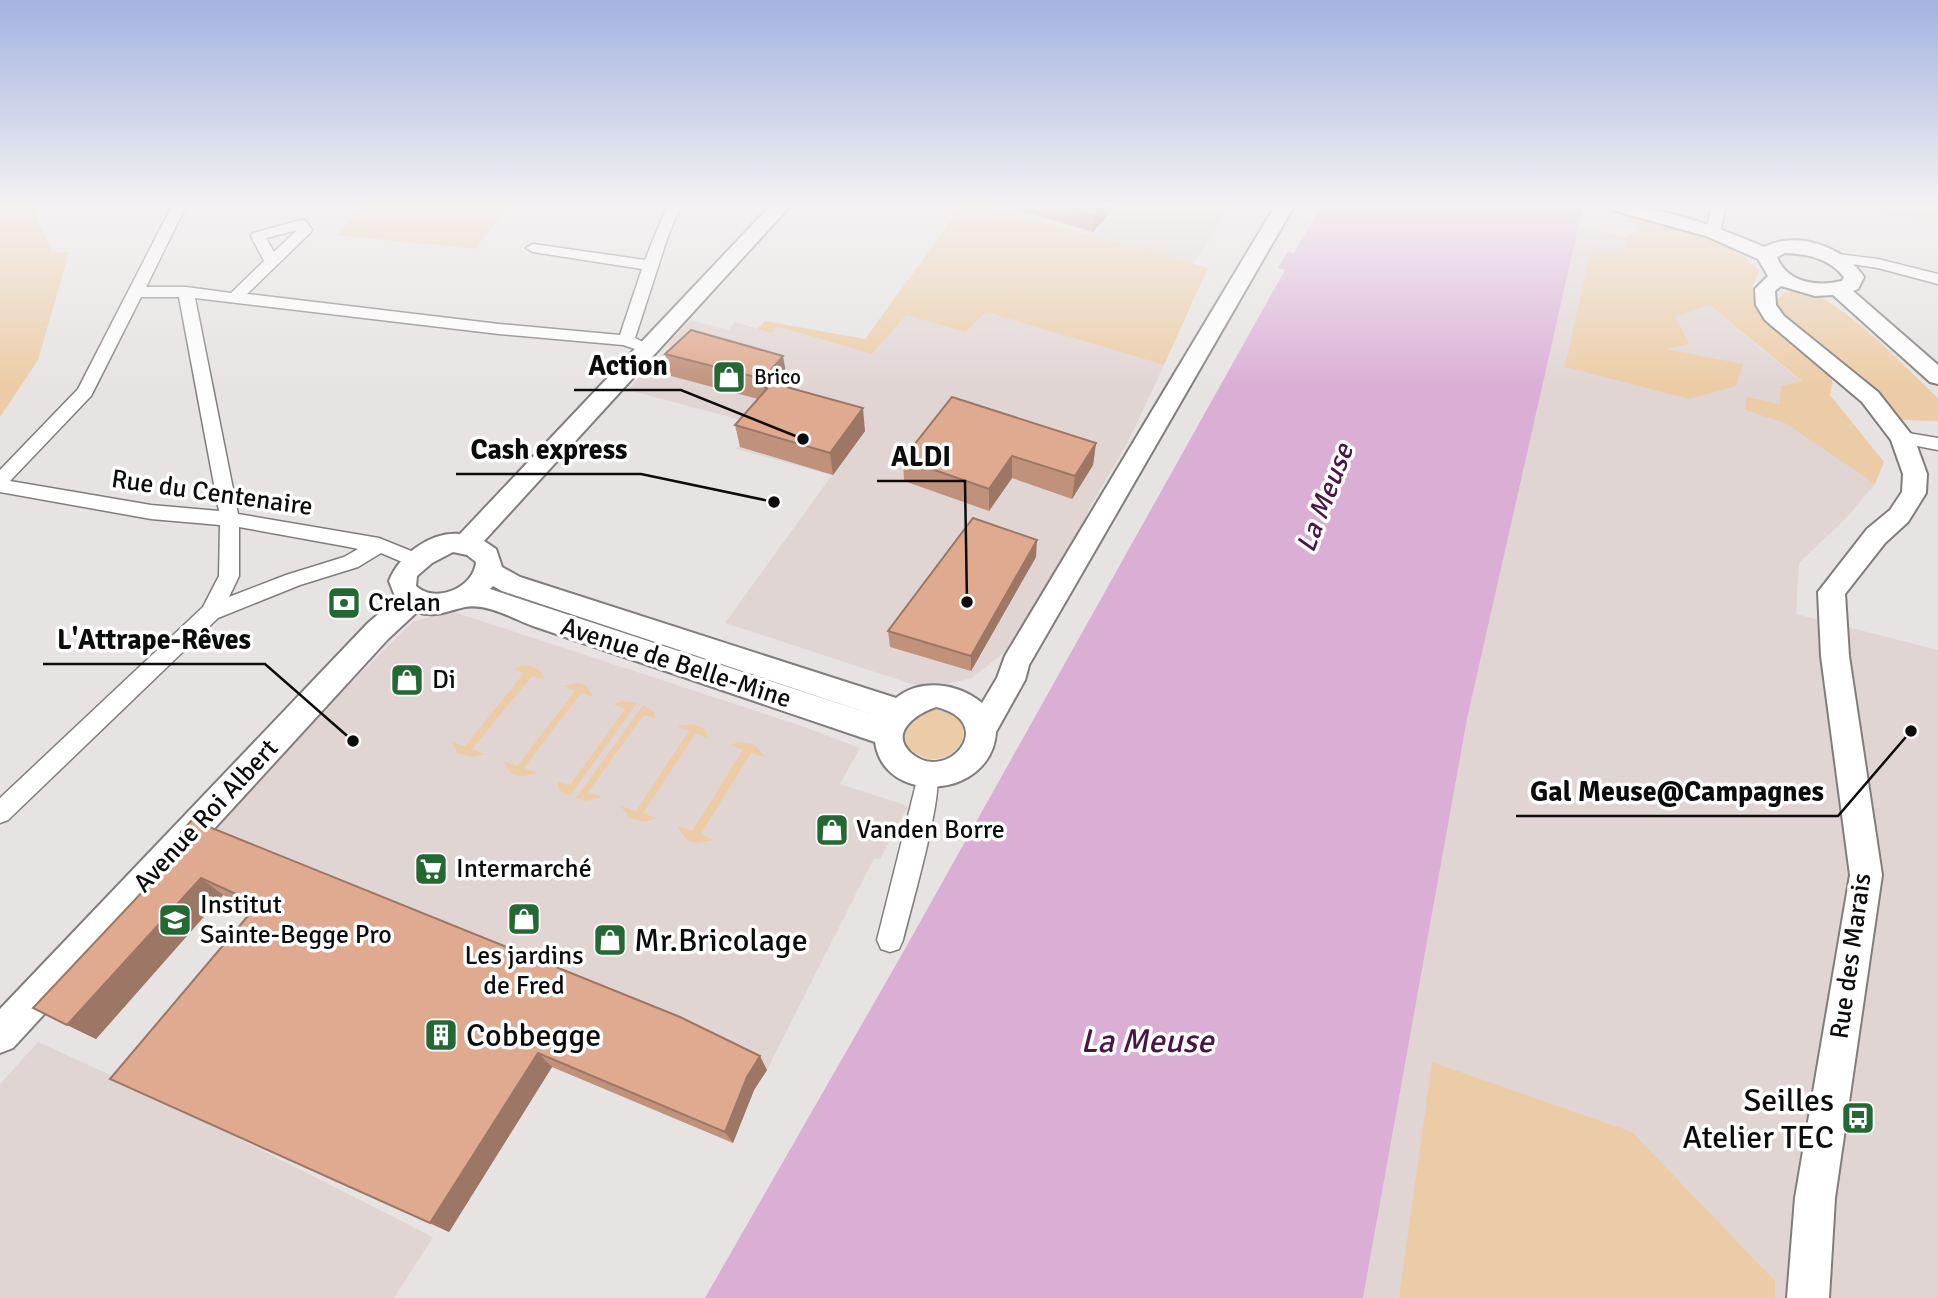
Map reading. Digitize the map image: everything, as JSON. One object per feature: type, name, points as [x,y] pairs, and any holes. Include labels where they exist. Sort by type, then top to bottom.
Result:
[{"type":"main road","points":[[467,543],[636,344],[717,267]]},
{"type":"main road","points":[[982,730],[973,712],[955,699],[936,695],[917,699],[892,723],[889,749],[898,761],[911,771],[928,775],[945,774],[961,768],[974,757],[981,744],[982,730],[1011,680],[1015,664],[1249,267]]},
{"type":"main road","points":[[1770,267],[1780,276],[1798,285],[1819,290],[1847,284]]},
{"type":"main road","points":[[1847,267],[1847,284]]},
{"type":"main road","name":"Rue des Marais","points":[[1780,276],[1765,289],[1766,304],[1776,320],[1870,397],[1902,438],[1915,474],[1914,493],[1899,516],[1876,536],[1831,592],[1835,656],[1866,875],[1815,1198],[1808,1298]]},
{"type":"main road","points":[[1847,284],[1938,377]]},
{"type":"main road","points":[[467,543],[486,554],[488,571],[480,585],[464,596],[437,604],[413,599],[403,582],[414,560],[439,546],[467,543]]},
{"type":"main road","name":"Avenue de Belle-Mine","points":[[488,571],[511,584],[892,723]]},
{"type":"main road","name":"Avenue de Belle-Mine","points":[[464,596],[495,600],[543,619],[892,723]]},
{"type":"main road","name":"Avenue Roi Albert","points":[[0,1035],[378,631],[413,599]]},
{"type":"main road","points":[[955,699],[992,683],[1015,664]]},
{"type":"street","points":[[0,483],[85,393],[150,267]]},
{"type":"street","points":[[234,298],[267,267]]},
{"type":"street","points":[[137,292],[186,292],[636,344],[652,267]]},
{"type":"street","points":[[1888,267],[1938,279]]},
{"type":"street","points":[[1847,284],[1878,269],[1896,268]]},
{"type":"street","points":[[0,813],[211,612],[229,576],[230,519],[186,292]]},
{"type":"street","points":[[1902,438],[1938,444]]},
{"type":"street","name":"Rue du Centenaire","points":[[0,483],[151,512],[230,519],[379,545],[414,560]]},
{"type":"street","points":[[211,612],[293,580],[351,562],[379,545]]},
{"type":"street","points":[[890,940],[921,816],[928,775]]},
{"type":"shaded area","points":[[0,267],[65,267],[38,360],[0,417]]},
{"type":"shaded area","points":[[918,267],[1208,268],[1164,365],[986,312],[966,332],[906,315],[872,354],[778,327],[771,333],[757,329],[765,321],[865,339]]},
{"type":"shaded area","points":[[1569,267],[1662,267],[1802,382],[1875,484],[1848,516],[1799,563],[1796,614],[1938,650],[1938,1298],[1363,1298],[1467,719]]},
{"type":"shaded area","points":[[1587,267],[1755,267],[1759,271],[1752,287],[1764,317],[1833,378],[1830,395],[1884,462],[1875,484],[1785,423],[1745,410],[1747,397],[1780,404],[1781,386],[1802,381],[1709,305],[1675,317],[1689,344],[1667,349],[1743,364],[1736,386],[1689,399],[1565,367]]},
{"type":"shaded area","points":[[1808,291],[1861,325],[1938,398],[1938,421],[1902,420],[1782,314],[1776,300],[1786,292]]},
{"type":"shaded area","points":[[986,312],[1164,365],[1129,440],[1088,511],[1078,540],[1015,644],[972,678],[927,689],[725,623],[832,475],[736,449],[756,424],[628,390],[645,370],[669,377],[692,353],[667,345],[691,320],[729,330],[735,322],[771,333],[777,327],[872,354],[906,314],[966,332]]},
{"type":"shaded area","points":[[451,611],[802,726],[860,748],[840,784],[908,806],[880,859],[874,858],[767,1070],[687,1033],[193,840],[412,622]]},
{"type":"shaded area","points":[[520,666],[535,668],[541,672],[544,679],[532,676],[472,749],[485,754],[473,757],[457,753],[452,742],[465,746],[524,673],[512,669]]},
{"type":"shaded area","points":[[578,683],[586,685],[594,697],[581,693],[524,768],[537,773],[526,776],[513,774],[504,761],[517,766],[575,691],[563,686]]},
{"type":"shaded area","points":[[623,701],[637,703],[570,796],[562,792],[557,781],[570,785],[625,709],[613,704]]},
{"type":"shaded area","points":[[643,705],[653,711],[656,719],[644,715],[588,792],[602,797],[586,801],[576,798]]},
{"type":"shaded area","points":[[933,709],[951,714],[961,723],[963,734],[960,744],[952,753],[941,758],[927,758],[913,751],[904,738],[913,720]]},
{"type":"shaded area","points":[[694,724],[705,729],[708,738],[696,733],[643,813],[656,818],[646,822],[629,818],[621,806],[636,811],[689,731],[676,726]]},
{"type":"shaded area","points":[[738,742],[754,744],[765,757],[751,753],[701,834],[714,840],[697,843],[687,840],[677,826],[692,831],[743,750],[730,745]]},
{"type":"shaded area","points":[[38,1042],[141,1089],[433,1237],[394,1298],[0,1298],[0,1084]]},
{"type":"shaded area","points":[[1432,1062],[1632,1132],[1775,1281],[1775,1298],[1399,1298]]},
{"type":"water","name":"La Meuse","points":[[1569,267],[1467,719],[1363,1298],[705,1298],[905,949],[1285,270],[1278,268]]},
{"type":"building","points":[[691,330],[783,356],[763,379],[665,354]]},
{"type":"building","points":[[772,383],[863,408],[830,453],[735,425]]},
{"type":"building","points":[[952,397],[1096,443],[1075,476],[1012,456],[989,489],[903,459]]},
{"type":"building","points":[[973,518],[1037,540],[971,656],[888,631]]},
{"type":"building","name":"Cobbegge","points":[[192,820],[680,1017],[760,1056],[747,1077],[725,1132],[538,1053],[430,1223],[110,1079],[258,904],[201,878],[67,1025],[33,1008],[194,837],[181,832]]},
{"type":"place","name":"Brico","points":[[729,377]]},
{"type":"place","name":"Action","points":[[803,439]]},
{"type":"place","name":"Cash express","points":[[774,502]]},
{"type":"place","name":"ALDI","points":[[967,602]]},
{"type":"place","name":"Crelan","points":[[344,603]]},
{"type":"place","name":"Di","points":[[407,680]]},
{"type":"place","name":"Gal Meuse@Campagnes","points":[[1911,731]]},
{"type":"place","name":"L'Attrape-Rêves","points":[[353,741]]},
{"type":"place","name":"Vanden Borre","points":[[832,830]]},
{"type":"place","name":"Intermarché","points":[[431,869]]},
{"type":"place","name":"Les jardins de Fred","points":[[524,919]]},
{"type":"place","name":"Institut Sainte-Begge Pro","points":[[175,920]]},
{"type":"place","name":"Mr.Bricolage","points":[[610,940]]},
{"type":"place","name":"Cobbegge","points":[[441,1035]]},
{"type":"place","name":"Seilles Atelier TEC","points":[[1858,1118]]}]
